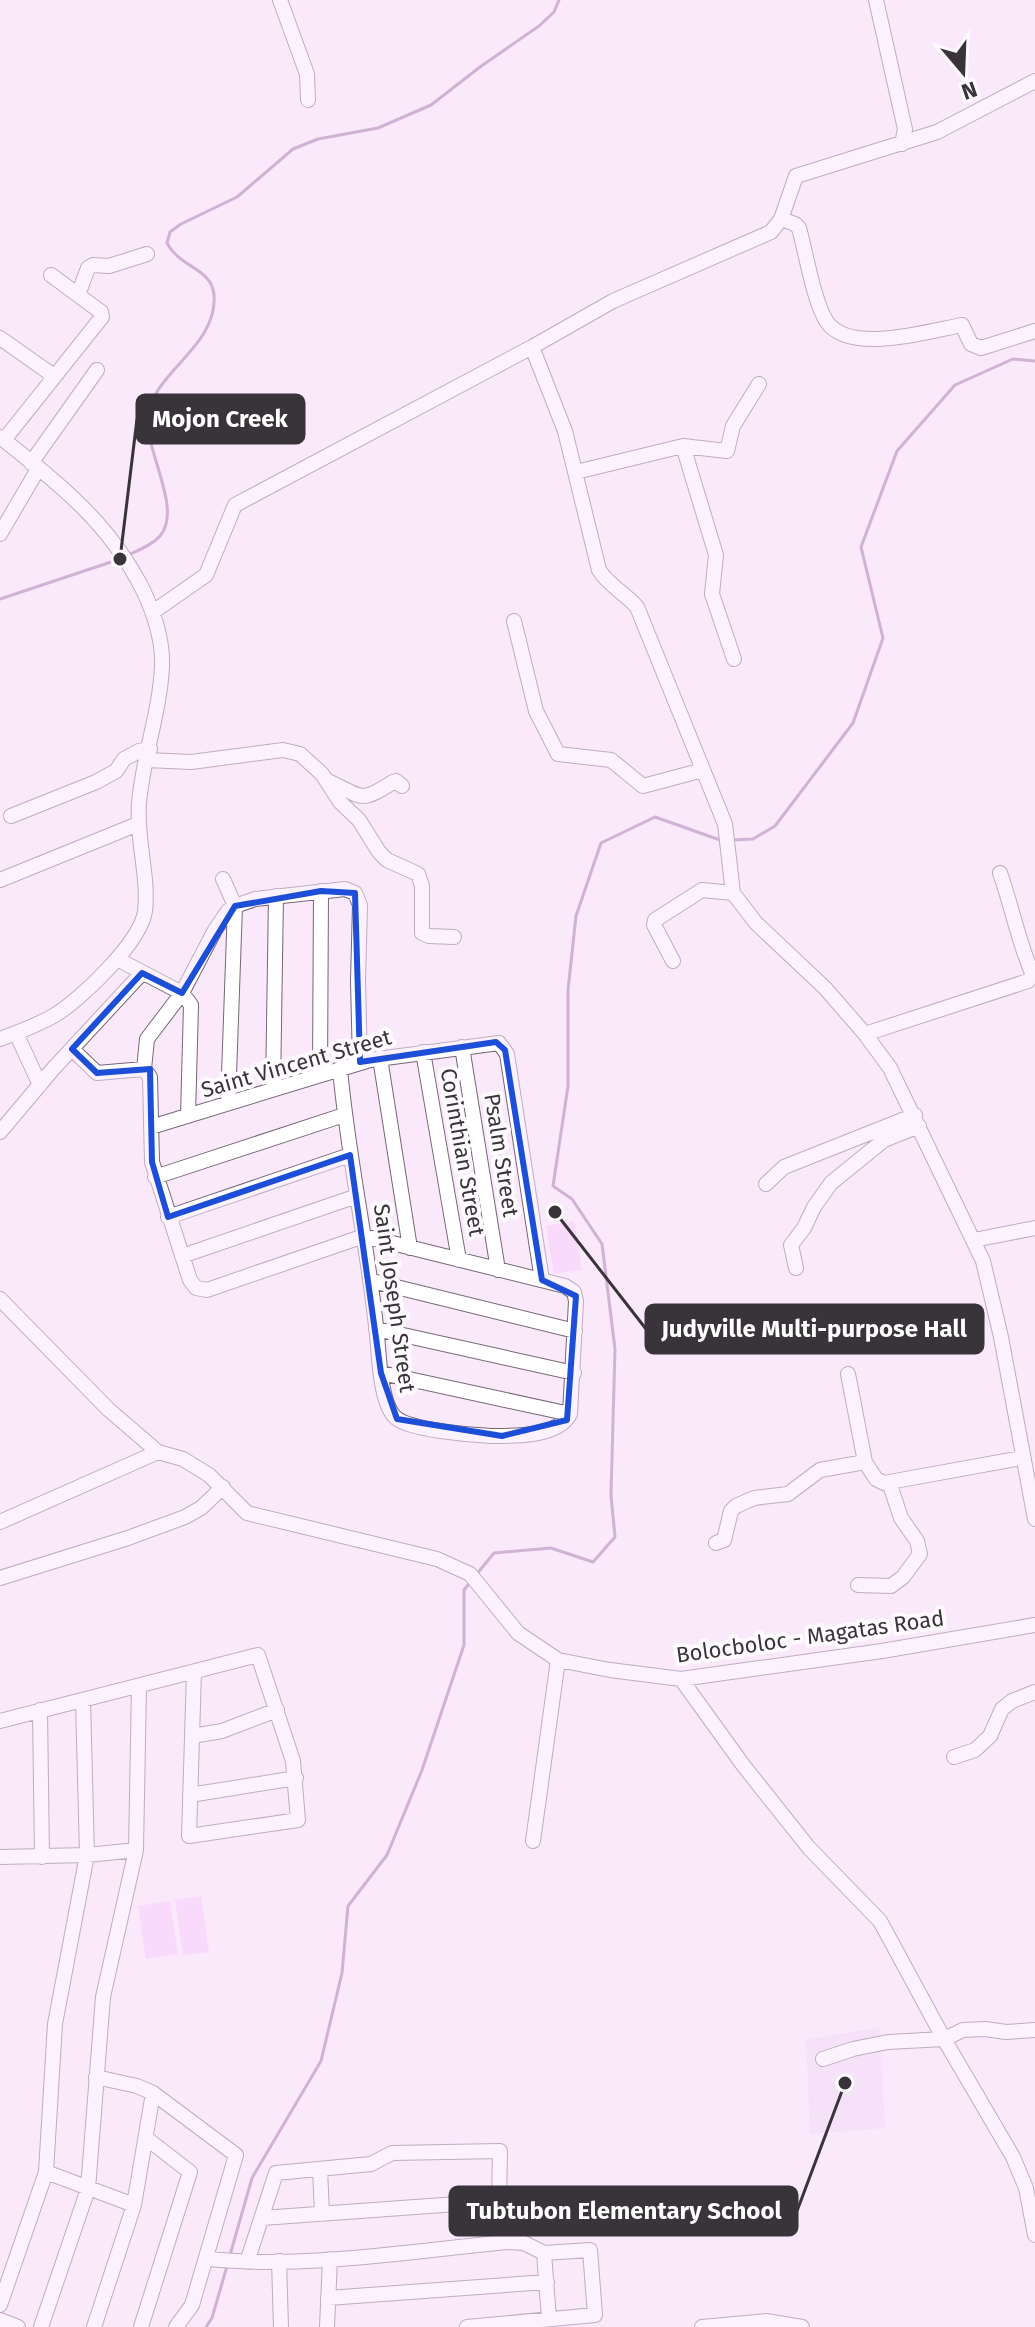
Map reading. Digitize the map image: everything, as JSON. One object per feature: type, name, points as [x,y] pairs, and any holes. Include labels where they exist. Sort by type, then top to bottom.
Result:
[{"type":"street","points":[[280,0],[307,74],[308,100]]},
{"type":"street","points":[[876,0],[905,129],[902,144]]},
{"type":"street","points":[[153,612],[206,575],[235,505],[613,301],[766,235],[781,219],[796,176],[937,132],[1035,81]]},
{"type":"street","points":[[781,219],[799,228],[822,313],[838,334],[869,341],[962,325],[971,344],[981,348],[1035,331]]},
{"type":"street","points":[[78,295],[88,268],[93,265],[109,266],[147,254]]},
{"type":"street","points":[[0,1039],[58,1014],[117,959],[140,928],[145,908],[138,824],[140,789],[163,663],[153,612],[129,563],[104,528],[82,505],[2,438],[102,317],[101,312],[51,275]]},
{"type":"street","points":[[0,338],[54,376]]},
{"type":"street","points":[[532,347],[565,431],[599,570],[608,584],[627,596],[637,607],[725,824],[733,893],[756,923],[825,988],[890,1068],[974,1240],[994,1299],[1034,1513]]},
{"type":"street","points":[[0,534],[35,466],[97,370]]},
{"type":"street","points":[[576,472],[683,446],[727,451],[733,426],[759,384]]},
{"type":"street","points":[[683,446],[716,555],[712,594],[734,659]]},
{"type":"street","points":[[514,621],[536,711],[558,754],[611,760],[643,786],[703,770]]},
{"type":"street","points":[[11,816],[96,782],[116,771],[124,759],[139,751],[191,762],[283,750],[300,754],[359,820],[379,852],[387,860],[418,874],[422,886],[422,933],[454,937]]},
{"type":"street","points":[[327,781],[363,797],[371,796],[396,781],[402,786]]},
{"type":"street","points":[[0,880],[138,824]]},
{"type":"street","points":[[865,1034],[1028,981],[1033,975],[1029,952],[1000,873]]},
{"type":"street","points":[[223,879],[235,906],[228,1103]]},
{"type":"street","points":[[360,1063],[360,905],[350,890],[276,896],[235,906],[215,930],[182,993],[147,1039],[144,1069],[150,1077],[155,1177],[193,1285],[201,1290],[364,1236],[565,1286],[574,1292],[574,1373],[570,1414],[381,1373]]},
{"type":"street","points":[[673,961],[654,925],[655,920],[702,890],[733,893]]},
{"type":"street","points":[[320,1074],[321,891]]},
{"type":"street","points":[[273,1089],[276,896]]},
{"type":"street","points":[[117,959],[182,993],[192,1011],[188,1116]]},
{"type":"street","points":[[0,1132],[142,973]]},
{"type":"street","points":[[16,1033],[40,1085]]},
{"type":"street","name":"Saint Vincent Street","points":[[151,1127],[380,1058],[496,1042],[507,1054],[542,1280]]},
{"type":"street","name":"Psalm Street","points":[[462,1047],[498,1270]]},
{"type":"street","points":[[72,1049],[97,1073],[144,1069]]},
{"type":"street","name":"Corinthian Street","points":[[423,1052],[459,1260]]},
{"type":"street","points":[[380,1058],[410,1248]]},
{"type":"street","name":"Saint Joseph Street","points":[[340,1069],[350,1155],[372,1281],[381,1373],[389,1408],[397,1419],[442,1431],[473,1435],[528,1434],[562,1425],[570,1414]]},
{"type":"street","points":[[155,1177],[344,1115]]},
{"type":"street","points":[[766,1184],[784,1167],[917,1120]]},
{"type":"street","points":[[796,1268],[791,1245],[831,1183],[884,1140],[917,1120]]},
{"type":"street","points":[[168,1217],[350,1155]]},
{"type":"street","points":[[182,1256],[357,1196]]},
{"type":"street","points":[[974,1240],[1035,1228]]},
{"type":"street","points":[[372,1281],[575,1331]]},
{"type":"street","name":"Bolocboloc - Magatas Road","points":[[0,1299],[108,1409],[158,1452],[183,1459],[209,1475],[247,1513],[424,1555],[474,1579],[518,1633],[558,1660],[681,1679],[882,1651],[1035,1625]]},
{"type":"street","points":[[376,1329],[574,1373]]},
{"type":"street","points":[[848,1374],[865,1462],[879,1483],[1022,1458]]},
{"type":"street","points":[[0,1522],[158,1452]]},
{"type":"street","points":[[716,1543],[724,1540],[731,1511],[736,1506],[754,1498],[788,1494],[820,1470],[865,1462]]},
{"type":"street","points":[[858,1585],[891,1586],[903,1577],[920,1554],[917,1541],[901,1518],[889,1482]]},
{"type":"street","points":[[0,1578],[185,1517],[201,1508],[223,1487]]},
{"type":"street","points":[[0,1721],[258,1655],[296,1778],[298,1820],[189,1836],[194,1672]]},
{"type":"street","points":[[533,1841],[558,1660]]},
{"type":"street","points":[[681,1679],[743,1765],[809,1848],[880,1921],[1013,2157],[1026,2188],[1035,2235]]},
{"type":"street","points":[[41,2327],[88,2189],[103,1997],[136,1850],[139,1686]]},
{"type":"street","points":[[954,1757],[975,1750],[990,1736],[1002,1709],[1012,1701],[1035,1692]]},
{"type":"street","points":[[0,2305],[46,2172],[55,2024],[87,1855],[83,1700]]},
{"type":"street","points":[[40,1710],[42,1857]]},
{"type":"street","points":[[192,1736],[222,1731],[277,1710]]},
{"type":"street","points":[[190,1795],[296,1778]]},
{"type":"street","points":[[0,1857],[87,1855],[136,1850]]},
{"type":"street","points":[[823,2059],[888,2042],[944,2039],[963,2030],[1035,2030]]},
{"type":"street","points":[[96,2077],[137,2086],[153,2093],[236,2155],[227,2261]]},
{"type":"street","points":[[94,2327],[134,2205],[153,2093]]},
{"type":"street","points":[[141,2327],[190,2172],[146,2138]]},
{"type":"street","points":[[176,2327],[262,2218],[276,2173],[371,2164],[392,2153],[500,2151],[499,2201],[262,2218]]},
{"type":"street","points":[[320,2169],[322,2214]]},
{"type":"street","points":[[46,2172],[134,2205]]},
{"type":"street","points":[[227,2261],[330,2259],[508,2242],[524,2243],[544,2253],[590,2250],[595,2315],[467,2327]]},
{"type":"street","points":[[544,2253],[549,2319]]},
{"type":"street","points":[[327,2327],[330,2259]]},
{"type":"street","points":[[279,2261],[281,2327]]},
{"type":"street","points":[[328,2298],[547,2282]]},
{"type":"street","points":[[0,2320],[18,2327]]},
{"type":"street","points":[[702,2327],[766,2321],[802,2327]]},
{"type":"highlighted area","points":[[321,891],[355,893],[360,1062],[496,1042],[505,1050],[542,1280],[576,1296],[567,1420],[502,1436],[397,1419],[381,1373],[350,1155],[168,1217],[152,1162],[150,1069],[97,1073],[72,1049],[142,973],[182,993],[235,906]]},
{"type":"shaded area","points":[[574,1221],[582,1270],[554,1274],[546,1226]]},
{"type":"shaded area","points":[[201,1896],[209,1952],[183,1955],[175,1900]]},
{"type":"shaded area","points":[[170,1901],[178,1954],[146,1959],[138,1906]]},
{"type":"shaded area","points":[[879,2028],[885,2128],[810,2134],[806,2039]]},
{"type":"waterway","points":[[128,555],[157,539],[166,525],[166,496],[149,431],[152,401],[196,345],[212,313],[212,286],[202,273],[173,251],[167,243],[170,232],[237,197],[293,149],[318,139],[378,128],[431,105],[539,26],[554,12],[559,0]]},
{"type":"waterway","points":[[732,840],[753,839],[775,826],[853,723],[883,638],[861,547],[897,451],[955,385],[1013,359],[1035,361]]},
{"type":"waterway","points":[[0,599],[120,559]]},
{"type":"waterway","points":[[476,1575],[494,1553],[551,1548],[593,1562],[615,1537],[611,1495],[615,1349],[602,1244],[572,1199],[553,1186],[568,1086],[568,990],[576,916],[601,843],[655,817],[720,840]]},
{"type":"waterway","points":[[230,2255],[252,2178],[321,2061],[342,1973],[348,1906],[387,1855],[422,1770],[464,1645],[464,1590],[471,1581]]},
{"type":"waterway","points":[[206,2327],[212,2318],[227,2266]]},
{"type":"place","name":"Mojon Creek","points":[[120,559]]},
{"type":"place","name":"Judyville Multi-purpose Hall","points":[[555,1212]]},
{"type":"place","name":"Tubtubon Elementary School","points":[[845,2083]]}]
